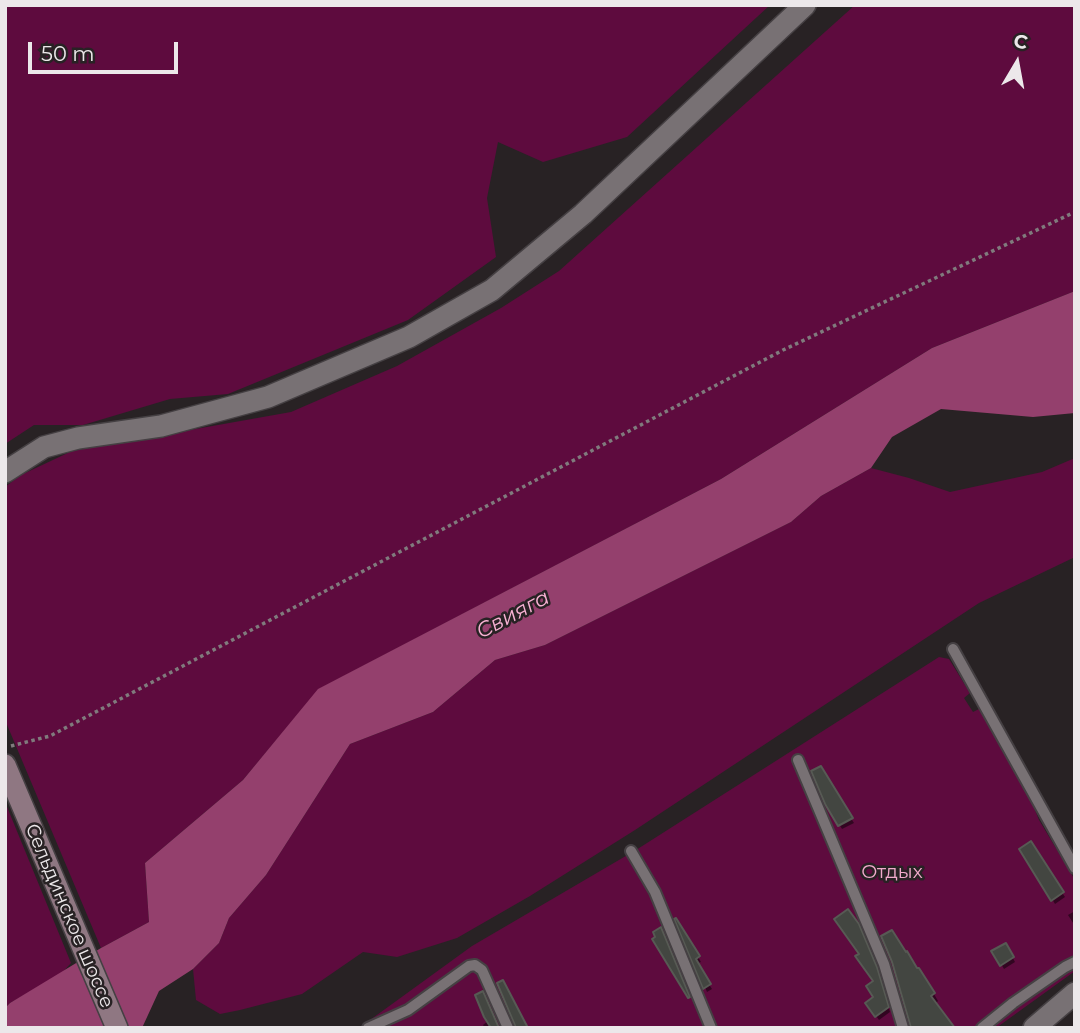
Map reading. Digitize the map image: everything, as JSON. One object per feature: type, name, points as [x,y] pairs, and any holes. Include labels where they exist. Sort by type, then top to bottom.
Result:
[{"type":"main road","name":"Сельдинское шоссе","points":[[5,765],[117,1028]]},
{"type":"street","points":[[5,472],[44,447],[78,438],[161,426],[268,397],[409,337],[492,290],[583,214],[805,5]]},
{"type":"street","points":[[1034,1028],[1075,993]]},
{"type":"lane","points":[[953,649],[1075,868]]},
{"type":"lane","points":[[798,760],[884,964],[903,1028]]},
{"type":"lane","points":[[631,851],[654,892],[711,1028]]},
{"type":"lane","points":[[982,1028],[1013,1003],[1075,962]]},
{"type":"lane","points":[[368,1028],[408,1010],[475,965],[482,970],[508,1028]]},
{"type":"path","points":[[5,748],[50,736],[783,350],[1075,212]]},
{"type":"green space","points":[[5,5],[770,5],[627,137],[543,162],[498,142],[487,198],[496,257],[408,320],[228,394],[170,399],[83,425],[34,425],[5,444]]},
{"type":"green space","points":[[855,5],[1075,5],[1075,291],[932,348],[721,479],[319,689],[243,780],[145,863],[149,922],[101,948],[5,720],[5,487],[21,475],[72,451],[291,412],[397,366],[501,308],[559,271]]},
{"type":"green space","points":[[1075,458],[1075,557],[979,603],[635,830],[530,896],[457,938],[397,957],[363,952],[302,994],[220,1014],[196,1000],[193,969],[219,943],[229,918],[266,875],[350,744],[433,712],[495,660],[545,645],[791,522],[821,496],[871,468],[950,492],[1042,472]]},
{"type":"green space","name":"Отдых","points":[[939,657],[949,659],[970,693],[964,698],[973,712],[979,709],[1075,880],[1075,971],[996,1028],[359,1028],[472,946],[636,850]]},
{"type":"green space","points":[[5,802],[71,963],[61,974],[5,1008]]},
{"type":"water","name":"Свияга","points":[[1075,291],[1075,413],[1033,417],[941,409],[892,437],[871,468],[821,496],[791,522],[545,645],[495,660],[433,712],[350,744],[266,875],[229,918],[219,943],[193,969],[159,991],[142,1028],[5,1028],[5,1008],[10,1003],[149,922],[145,863],[243,780],[318,689],[721,479],[932,348]]},
{"type":"building","points":[[821,766],[853,818],[838,826],[811,771]]},
{"type":"building","points":[[1031,841],[1064,892],[1051,901],[1019,849]]},
{"type":"building","points":[[848,909],[859,924],[877,967],[889,1007],[875,1017],[865,1003],[873,997],[866,986],[873,981],[855,956],[859,954],[834,919]]},
{"type":"building","points":[[676,918],[700,956],[696,959],[711,984],[703,989],[674,919]]},
{"type":"building","points":[[661,927],[690,997],[688,998],[652,939],[655,937],[653,932]]},
{"type":"building","points":[[892,930],[935,993],[931,996],[955,1028],[911,1028],[892,962],[881,936]]},
{"type":"building","points":[[1006,943],[1014,957],[1000,966],[991,951]]},
{"type":"building","points":[[503,980],[528,1028],[516,1028],[497,983]]},
{"type":"building","points":[[483,991],[499,1028],[491,1028],[484,1017],[475,995]]}]
